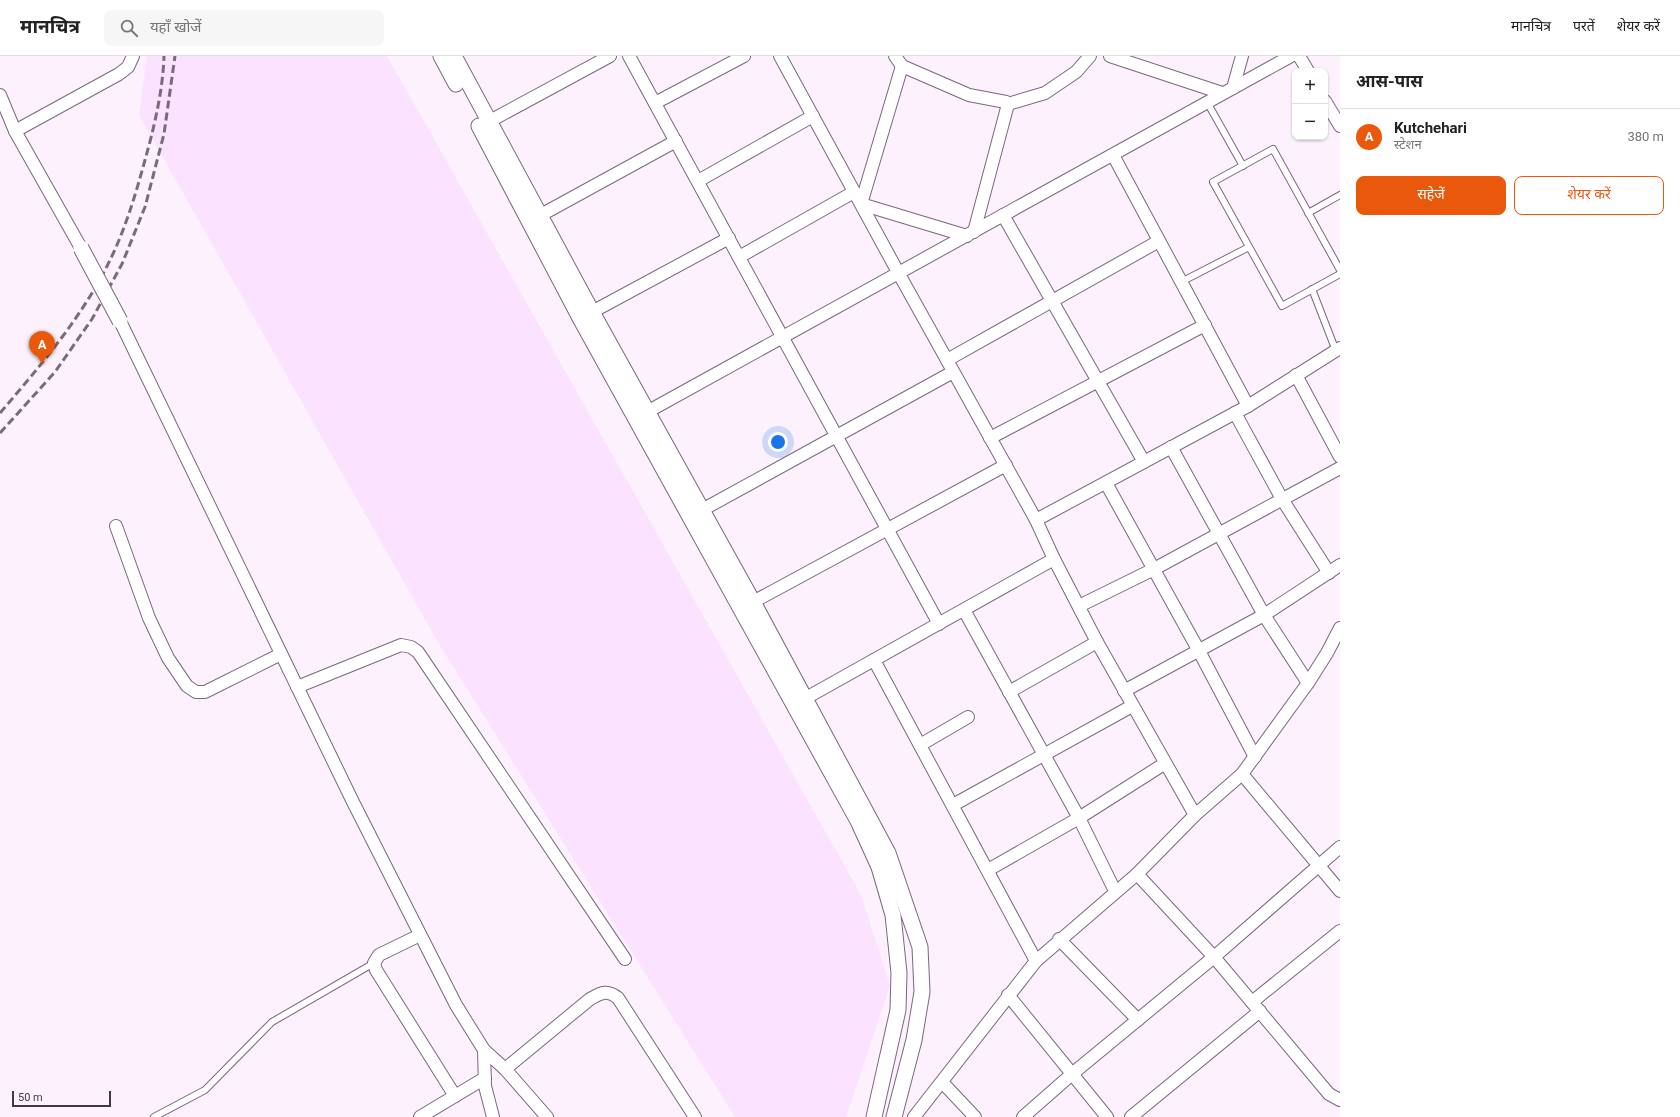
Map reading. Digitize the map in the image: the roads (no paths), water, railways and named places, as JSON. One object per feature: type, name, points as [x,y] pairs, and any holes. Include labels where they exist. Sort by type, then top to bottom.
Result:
[{"type":"street","points":[[15,131],[119,74],[128,67],[133,56]]},
{"type":"street","points":[[441,56],[580,318],[858,821],[879,867],[893,915],[899,973],[898,1010],[889,1057],[874,1117]]},
{"type":"street","points":[[454,56],[539,216],[806,698],[888,853],[920,947],[922,992],[914,1040],[894,1117]]},
{"type":"street","points":[[488,122],[610,56]]},
{"type":"street","points":[[629,56],[939,624]]},
{"type":"street","points":[[655,103],[744,56]]},
{"type":"street","points":[[780,56],[1036,520],[1054,559],[1097,642],[1164,764],[1195,815]]},
{"type":"street","points":[[861,204],[899,61],[969,95],[1006,102],[1008,104],[1045,93],[1076,72],[1090,56]]},
{"type":"street","points":[[1110,56],[1228,90]]},
{"type":"street","points":[[1228,90],[1242,56]]},
{"type":"street","points":[[647,412],[1291,56]]},
{"type":"street","points":[[1299,56],[1306,68]]},
{"type":"street","points":[[0,95],[15,131],[120,321],[297,687],[456,1005],[484,1050],[505,1069],[547,1117]]},
{"type":"street","points":[[971,234],[1008,104]]},
{"type":"street","points":[[1327,104],[1340,126]]},
{"type":"street","points":[[698,181],[813,116]]},
{"type":"street","points":[[539,216],[676,141]]},
{"type":"street","points":[[1113,155],[1248,406]]},
{"type":"street","points":[[739,257],[854,192]]},
{"type":"street","points":[[861,204],[971,234]]},
{"type":"street","points":[[1003,216],[1144,462]]},
{"type":"street","points":[[592,312],[729,238]]},
{"type":"street","points":[[947,360],[1159,241]]},
{"type":"street","points":[[990,438],[1205,326]]},
{"type":"street","points":[[1036,520],[1248,406],[1338,349]]},
{"type":"street","points":[[702,510],[953,372]]},
{"type":"street","points":[[1296,375],[1340,457]]},
{"type":"street","points":[[1235,413],[1282,499],[1329,572]]},
{"type":"street","points":[[1171,447],[1264,615],[1308,683]]},
{"type":"street","points":[[753,602],[1006,465]]},
{"type":"street","points":[[1079,606],[1154,569],[1340,468]]},
{"type":"street","points":[[1106,482],[1199,651],[1255,757]]},
{"type":"street","points":[[116,526],[149,618],[168,658],[187,686],[196,692],[205,692],[281,654]]},
{"type":"street","points":[[806,698],[1054,559]]},
{"type":"street","points":[[1124,691],[1264,615],[1340,565]]},
{"type":"street","points":[[964,610],[1044,754],[1115,891]]},
{"type":"street","points":[[914,1117],[1036,961],[1059,939],[1137,874],[1195,815],[1242,774],[1308,683],[1327,653],[1340,628]]},
{"type":"street","points":[[1009,692],[1097,642]]},
{"type":"street","points":[[297,687],[402,645],[411,647],[418,652],[429,666],[625,959]]},
{"type":"street","points":[[874,660],[953,804],[1036,961]]},
{"type":"street","points":[[953,804],[1132,706]]},
{"type":"street","points":[[920,745],[968,717]]},
{"type":"street","points":[[988,870],[1078,818],[1164,764]]},
{"type":"street","points":[[1242,774],[1340,891]]},
{"type":"street","points":[[1023,1117],[1072,1074],[1214,957],[1340,847]]},
{"type":"street","points":[[1137,874],[1214,957],[1329,1094],[1340,1100]]},
{"type":"street","points":[[1131,1117],[1340,931]]},
{"type":"street","points":[[420,935],[379,955],[374,963],[376,970],[455,1096]]},
{"type":"street","points":[[1059,939],[1138,1020]]},
{"type":"street","points":[[505,1069],[590,999],[604,991],[611,992],[618,998],[695,1117]]},
{"type":"street","points":[[1008,995],[1107,1117]]},
{"type":"street","points":[[484,1050],[485,1078],[493,1117]]},
{"type":"street","points":[[420,1117],[485,1078]]},
{"type":"street","points":[[942,1082],[976,1117]]},
{"type":"lane","points":[[1207,102],[1243,166]]},
{"type":"lane","points":[[1340,270],[1273,149],[1213,182],[1282,306],[1340,274]]},
{"type":"lane","points":[[1308,213],[1340,196]]},
{"type":"lane","points":[[1181,282],[1249,247]]},
{"type":"lane","points":[[1312,290],[1338,349]]},
{"type":"lane","points":[[154,1117],[205,1090],[272,1022],[374,963]]},
{"type":"railway","points":[[0,413],[61,339],[88,300],[111,258],[130,210],[155,122],[160,95],[164,56]]},
{"type":"railway","points":[[0,433],[55,372],[92,319],[122,264],[145,207],[164,134],[175,56]]},
{"type":"place","name":"Kutchehari","points":[[42,364]]}]
